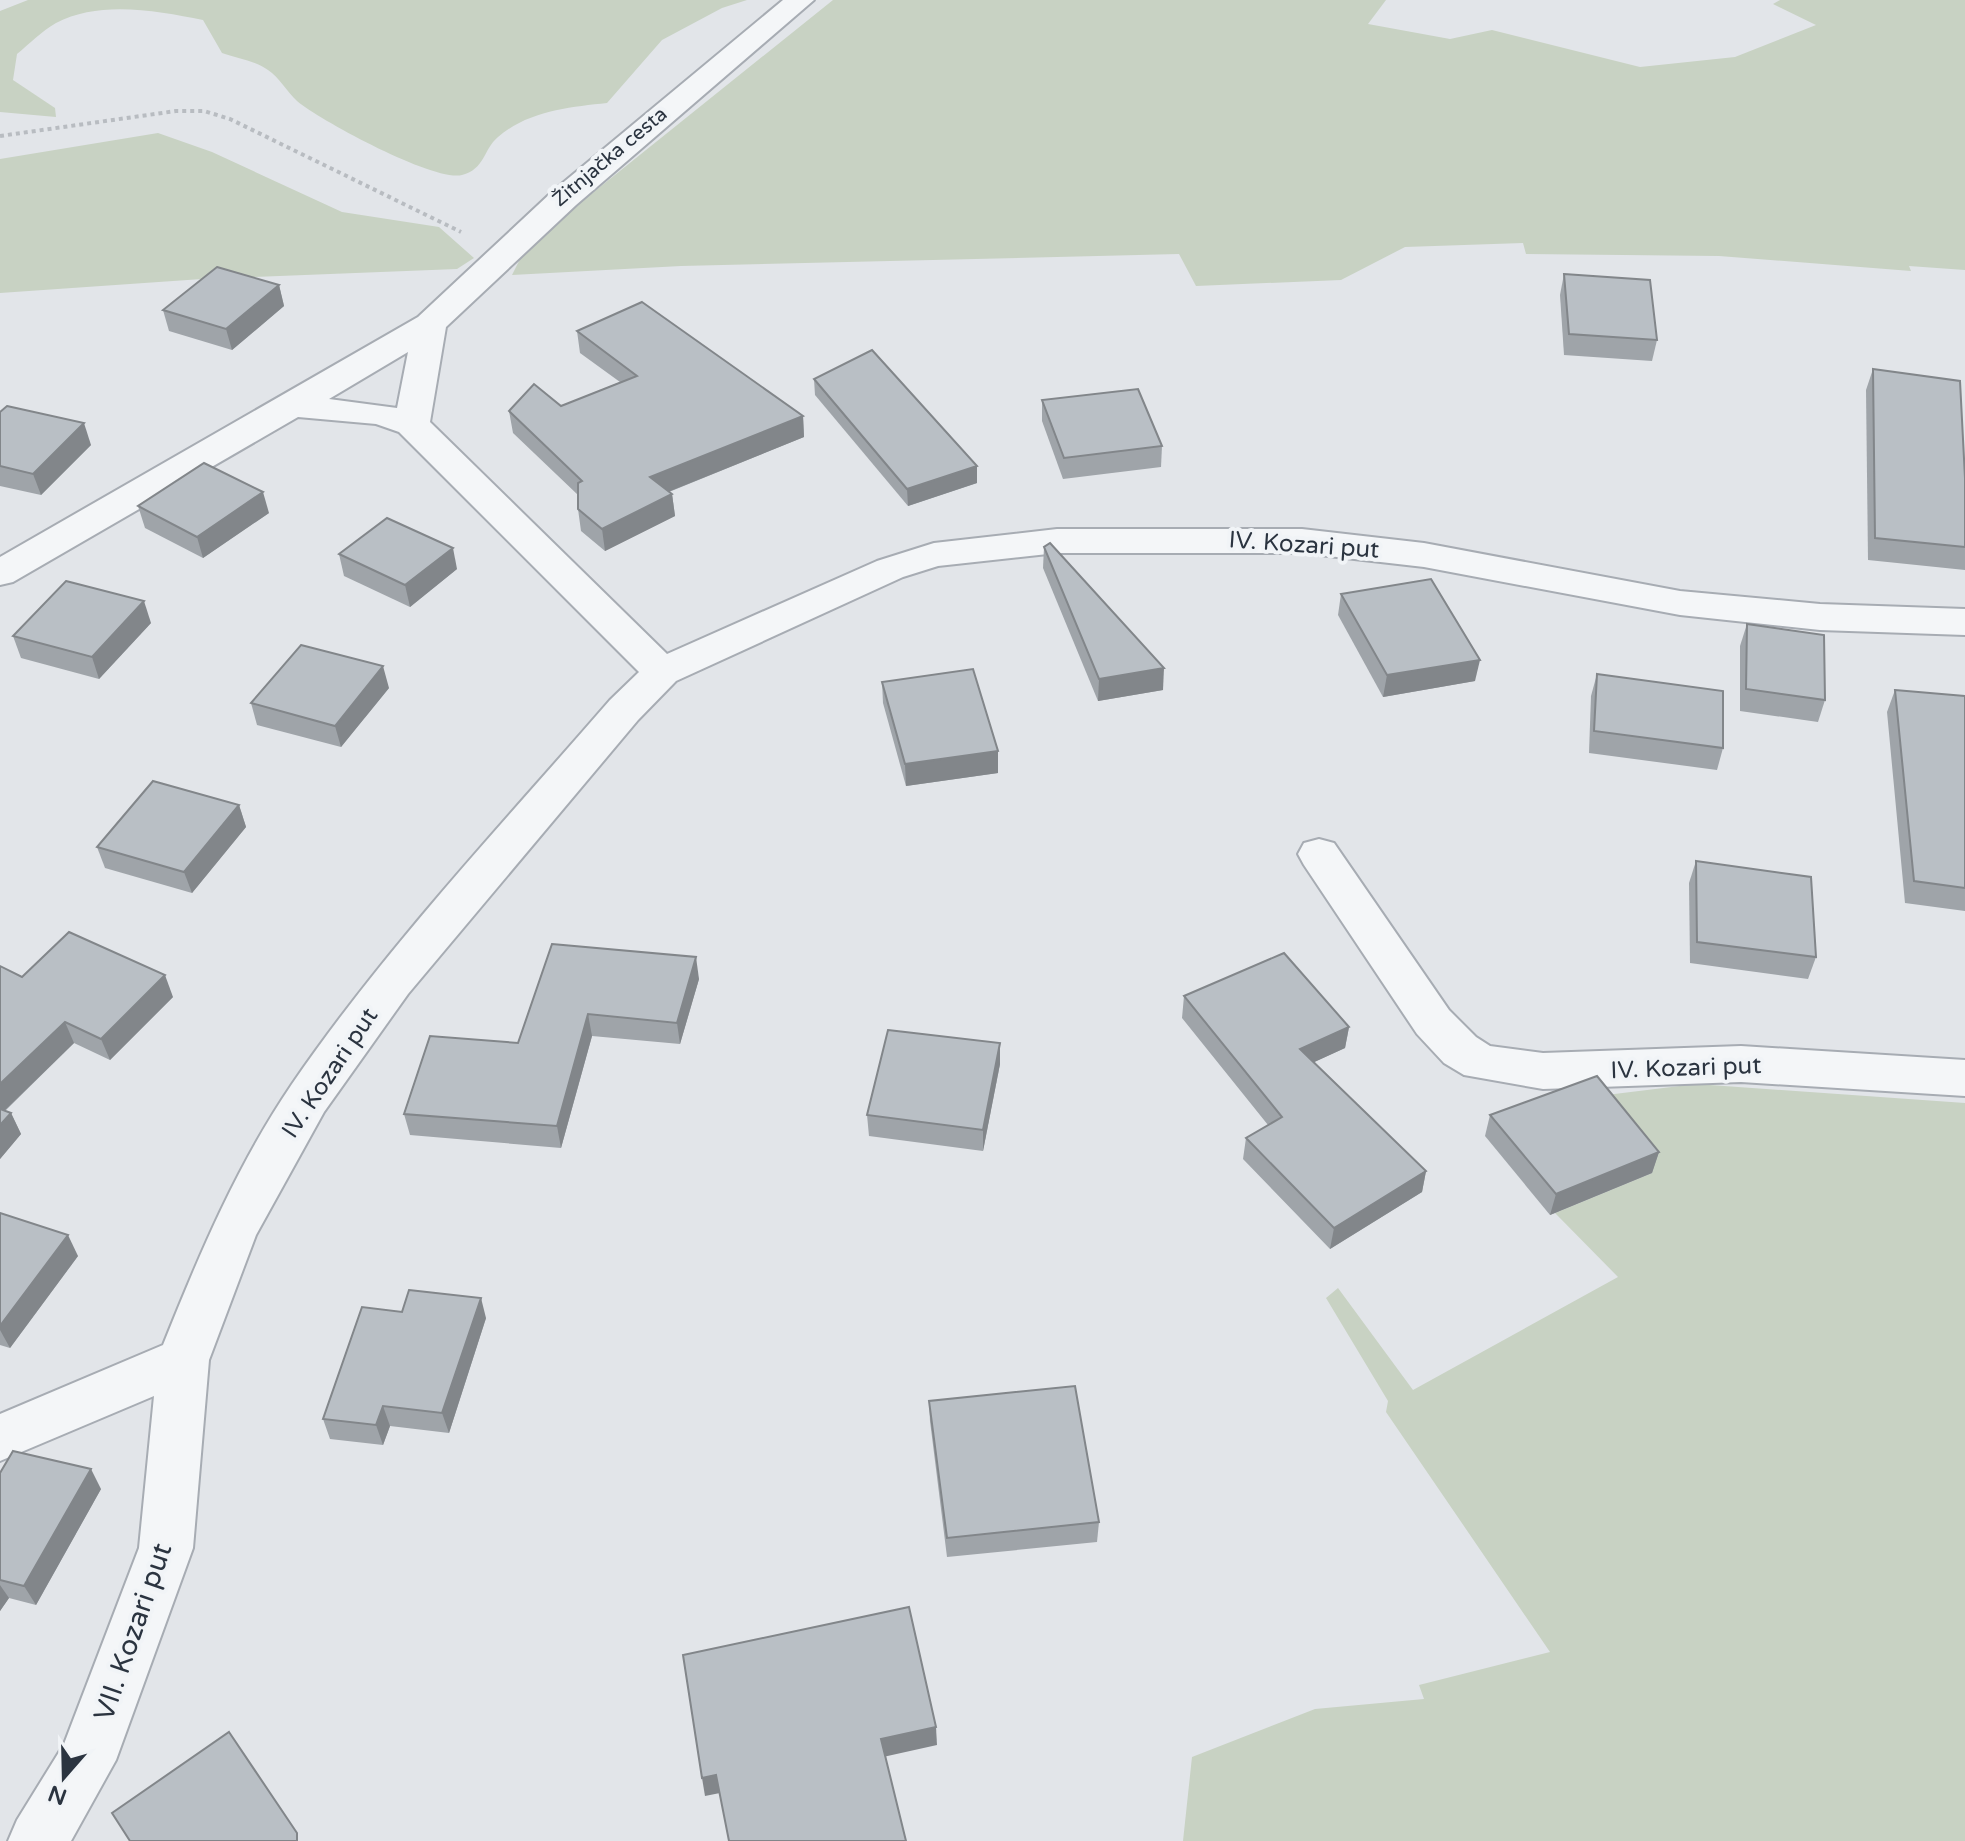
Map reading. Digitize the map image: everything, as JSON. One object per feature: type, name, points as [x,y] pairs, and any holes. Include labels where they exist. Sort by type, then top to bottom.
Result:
[{"type":"street","name":"Žitnjačka cesta","points":[[292,406],[430,324],[508,246],[603,162],[800,0]]},
{"type":"street","points":[[412,424],[430,324]]},
{"type":"street","points":[[0,573],[292,406],[379,414],[412,424],[662,672]]},
{"type":"street","name":"IV. Kozari put","points":[[183,1360],[233,1231],[307,1099],[392,982],[624,710],[662,672],[890,569],[934,555],[1057,541],[1302,541],[1424,555],[1680,603],[1820,617],[1965,622]]},
{"type":"street","name":"IV. Kozari put","points":[[1319,854],[1433,1022],[1460,1050],[1480,1062],[1543,1071],[1741,1064],[1965,1078]]},
{"type":"street","points":[[0,1438],[183,1360]]},
{"type":"street","name":"VII. Kozari put","points":[[38,1841],[87,1760],[166,1548],[183,1360]]},
{"type":"path","points":[[0,136],[176,111],[204,111],[230,119],[455,230],[508,246]]},
{"type":"green space","points":[[28,0],[747,0],[722,8],[662,40],[607,103],[550,112],[522,121],[498,137],[480,164],[470,172],[448,175],[404,160],[329,122],[297,101],[263,67],[222,53],[203,20],[167,13],[110,10],[73,16],[56,23],[17,54],[13,80],[55,108],[56,117],[0,112],[0,11]]},
{"type":"green space","points":[[833,0],[1386,0],[1368,24],[1450,39],[1492,30],[1640,67],[1735,57],[1816,25],[1773,4],[1780,0],[1965,0],[1965,270],[1909,266],[1911,271],[1719,256],[1526,254],[1523,243],[1405,247],[1341,280],[1196,286],[1179,254],[681,266],[512,275],[521,257],[580,203]]},
{"type":"green space","points":[[158,133],[212,152],[342,212],[439,227],[474,258],[457,269],[202,279],[0,293],[0,159]]},
{"type":"green space","points":[[1696,1084],[1965,1103],[1965,1841],[1183,1841],[1192,1757],[1315,1709],[1424,1699],[1419,1685],[1550,1652],[1386,1412],[1388,1401],[1326,1298],[1338,1288],[1413,1390],[1618,1277],[1555,1213],[1652,1173],[1590,1097]]},
{"type":"building","points":[[217,267],[279,285],[226,329],[163,310]]},
{"type":"building","points":[[1564,274],[1650,280],[1657,340],[1569,334]]},
{"type":"building","points":[[642,302],[803,416],[650,477],[672,494],[602,529],[578,509],[578,483],[582,481],[509,411],[534,384],[561,406],[637,376],[577,331]]},
{"type":"building","points":[[872,350],[977,466],[907,489],[814,379]]},
{"type":"building","points":[[1873,369],[1960,381],[1965,547],[1875,538]]},
{"type":"building","points":[[1138,389],[1162,446],[1064,458],[1042,400]]},
{"type":"building","points":[[7,406],[84,423],[33,474],[0,466],[0,412]]},
{"type":"building","points":[[204,463],[263,492],[197,537],[138,506]]},
{"type":"building","points":[[387,518],[453,548],[405,585],[339,554]]},
{"type":"building","points":[[1050,543],[1164,668],[1099,679],[1044,547]]},
{"type":"building","points":[[1431,579],[1480,660],[1387,675],[1341,594]]},
{"type":"building","points":[[66,581],[144,601],[92,657],[13,636]]},
{"type":"building","points":[[1747,624],[1824,635],[1825,700],[1746,689]]},
{"type":"building","points":[[301,645],[383,666],[335,726],[251,703]]},
{"type":"building","points":[[973,669],[998,751],[905,764],[882,682]]},
{"type":"building","points":[[1597,674],[1723,691],[1723,748],[1594,731]]},
{"type":"building","points":[[1895,690],[1965,696],[1965,888],[1914,881]]},
{"type":"building","points":[[153,781],[239,805],[184,872],[97,847]]},
{"type":"building","points":[[1696,861],[1811,877],[1816,957],[1697,942]]},
{"type":"building","points":[[69,932],[165,975],[101,1039],[65,1022],[0,1084],[0,966],[22,977]]},
{"type":"building","points":[[552,944],[696,957],[677,1023],[588,1014],[557,1126],[404,1114],[430,1036],[518,1043]]},
{"type":"building","points":[[1284,953],[1349,1027],[1300,1049],[1426,1171],[1334,1228],[1246,1138],[1282,1117],[1184,996]]},
{"type":"building","points":[[888,1030],[1000,1043],[983,1130],[867,1115]]},
{"type":"building","points":[[1597,1076],[1659,1152],[1556,1194],[1490,1115]]},
{"type":"building","points":[[0,1109],[11,1113],[0,1125]]},
{"type":"building","points":[[0,1213],[68,1235],[0,1326]]},
{"type":"building","points":[[409,1290],[481,1298],[442,1413],[383,1406],[376,1425],[323,1419],[362,1307],[402,1312]]},
{"type":"building","points":[[1075,1386],[1099,1522],[947,1538],[929,1401]]},
{"type":"building","points":[[13,1451],[91,1469],[24,1586],[0,1580],[0,1473]]},
{"type":"building","points":[[909,1607],[936,1727],[881,1739],[906,1841],[729,1841],[716,1775],[702,1778],[683,1655]]},
{"type":"building","points":[[229,1732],[297,1833],[297,1841],[130,1841],[112,1813]]}]
